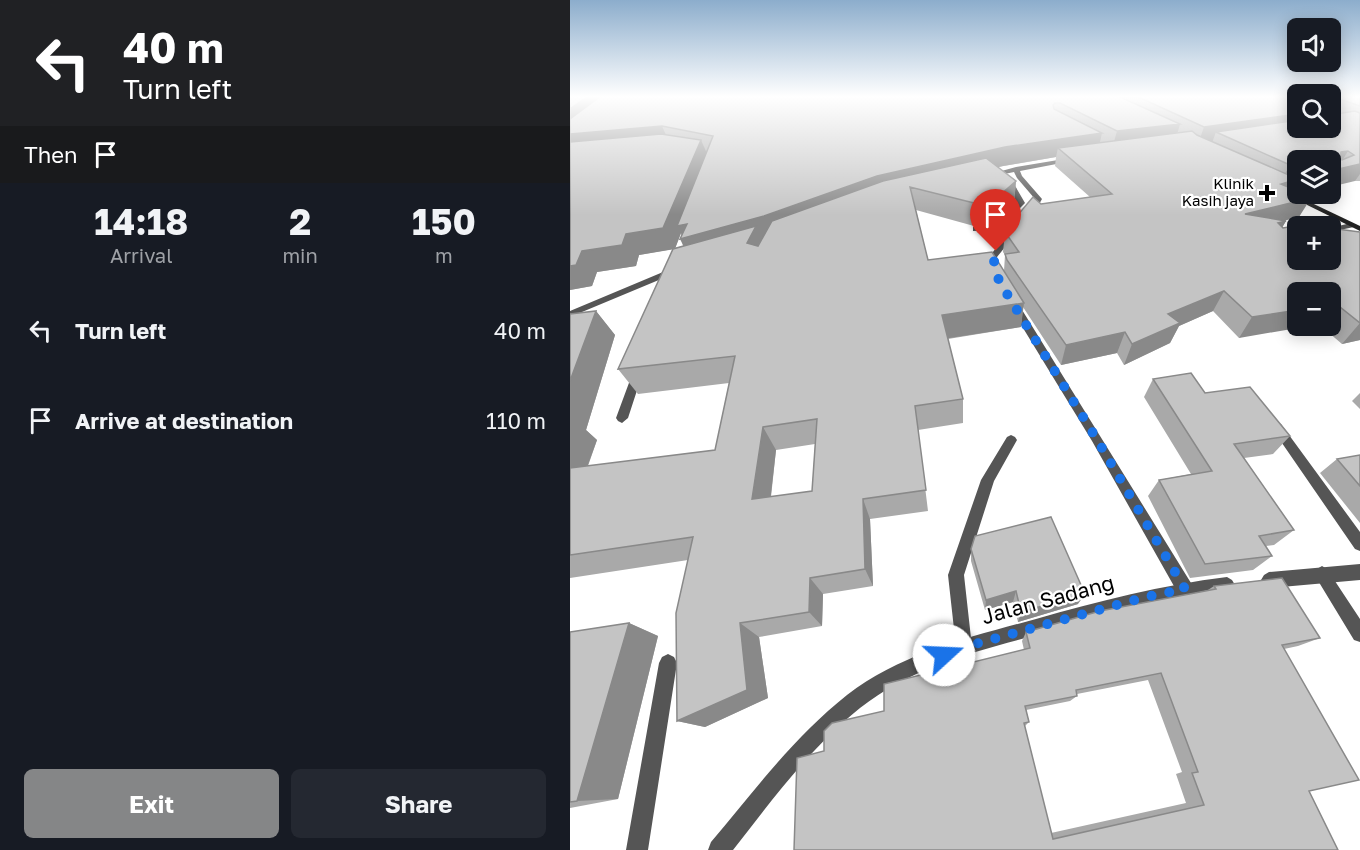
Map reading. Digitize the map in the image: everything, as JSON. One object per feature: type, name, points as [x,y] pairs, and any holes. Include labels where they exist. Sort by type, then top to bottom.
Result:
[{"type":"main road","points":[[1308,204],[1360,229]]},
{"type":"street","points":[[984,176],[1081,158]]},
{"type":"street","points":[[1016,169],[1019,177],[1039,199],[1025,218]]},
{"type":"street","points":[[976,230],[996,228],[1021,203],[1005,171]]},
{"type":"street","points":[[1341,227],[1351,225]]},
{"type":"street","points":[[1018,226],[993,257],[1002,285],[1185,589]]},
{"type":"street","points":[[669,283],[678,270],[677,260]]},
{"type":"street","points":[[570,314],[678,270]]},
{"type":"street","points":[[622,418],[642,361]]},
{"type":"street","points":[[1270,416],[1360,544]]},
{"type":"street","points":[[964,647],[956,575],[988,480],[1011,440]]},
{"type":"street","name":"Jalan Sadang","points":[[718,850],[796,754],[879,684],[905,670],[964,647],[1146,597],[1185,589],[1360,572]]},
{"type":"street","points":[[1322,574],[1360,634]]},
{"type":"street","points":[[637,850],[668,663]]},
{"type":"building","points":[[642,136],[672,136],[701,140],[663,228],[626,234],[622,245],[582,251],[576,265],[570,266],[570,142]]},
{"type":"building","points":[[713,136],[1084,136],[1005,147],[877,176],[764,216],[680,239],[687,224],[677,226]]},
{"type":"building","points":[[1155,136],[1199,136],[1287,174],[1287,182],[1281,184],[1287,186],[1287,204],[1245,214],[1286,221],[1278,223],[1283,228],[1287,227],[1287,270],[1341,270],[1341,229],[1360,232],[1360,323],[1341,308],[1341,282],[1287,282],[1287,312],[1252,317],[1224,291],[1168,314],[1180,323],[1132,344],[1125,332],[1066,345],[1007,260],[1005,254],[1019,252],[1005,232],[1033,197],[1041,204],[1112,194],[1058,148]]},
{"type":"building","points":[[1224,136],[1341,138],[1341,136],[1360,136],[1360,164],[1341,168],[1341,159],[1354,155],[1348,151],[1341,152],[1341,150],[1287,150],[1287,164]]},
{"type":"building","points":[[986,158],[1016,181],[993,201],[974,203],[910,187],[928,260],[992,252],[1024,303],[942,315],[963,399],[915,406],[926,490],[863,499],[865,569],[810,578],[809,612],[740,623],[747,690],[677,721],[676,613],[693,537],[570,555],[570,468],[715,450],[735,356],[618,369],[673,249],[756,226],[747,243],[758,246],[772,221],[883,181]],"holes":[[[817,419],[812,491],[752,499],[763,427]]]},
{"type":"building","points":[[596,311],[570,381],[570,314]]},
{"type":"building","points":[[1191,373],[1205,393],[1250,387],[1290,436],[1234,444],[1294,530],[1259,536],[1272,556],[1205,564],[1159,480],[1212,471],[1153,379]]},
{"type":"building","points":[[1360,455],[1360,486],[1337,459]]},
{"type":"building","points":[[1051,517],[1085,594],[1021,612],[1016,591],[986,600],[971,549],[975,536]]},
{"type":"building","points":[[1282,578],[1320,638],[1282,645],[1359,780],[1309,791],[1338,850],[794,850],[797,758],[824,751],[824,731],[832,723],[884,711],[884,684],[1030,648],[1026,632],[1100,611],[1216,589],[1214,586]],"holes":[[[1161,673],[1198,772],[1192,773],[1204,805],[1053,839],[1024,723],[1029,722],[1025,706],[1077,696],[1076,690]]]},
{"type":"building","points":[[629,623],[577,801],[570,802],[570,632]]},
{"type":"place","name":"Klinik Kasih jaya","points":[[1267,193]]},
{"type":"route","points":[[944,655],[964,647],[1146,597],[1185,589],[1096,438],[999,281],[993,257],[996,251]]}]
